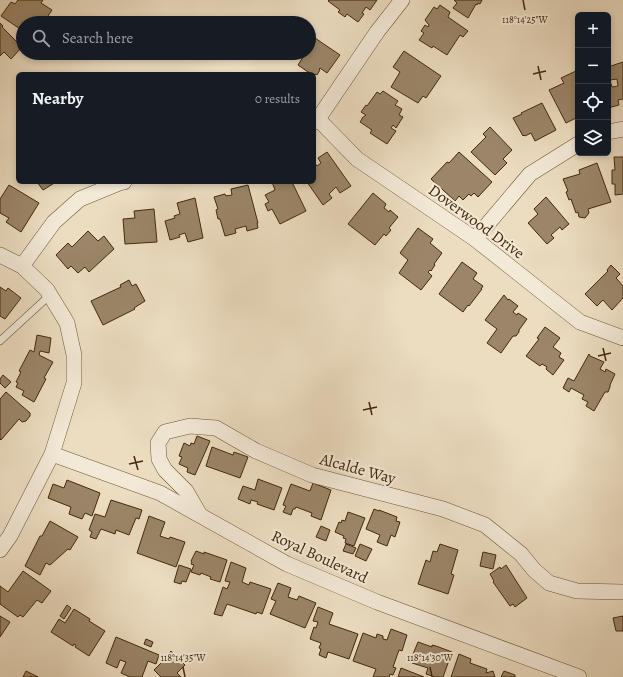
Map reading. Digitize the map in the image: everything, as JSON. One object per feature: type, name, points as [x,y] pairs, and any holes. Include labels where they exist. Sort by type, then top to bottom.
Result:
[{"type":"street","points":[[316,121],[402,0]]},
{"type":"street","name":"Doverwood Drive","points":[[316,121],[357,159],[475,238],[580,322],[623,338]]},
{"type":"street","points":[[611,131],[623,129]]},
{"type":"street","points":[[475,238],[530,174],[575,146]]},
{"type":"street","points":[[22,266],[54,222],[80,199],[116,184]]},
{"type":"street","points":[[0,255],[22,266],[47,290],[67,323],[74,354],[74,383],[52,454],[10,536],[0,550]]},
{"type":"street","name":"Alcalde Way","points":[[200,515],[186,492],[165,470],[159,459],[158,443],[165,432],[190,426],[216,428],[256,451],[312,475],[443,509],[485,525],[521,554],[534,570],[549,583],[577,591],[623,592]]},
{"type":"street","name":"Royal Boulevard","points":[[52,454],[160,493],[287,564],[356,594],[580,677]]},
{"type":"lane","points":[[0,341],[50,295]]},
{"type":"building","points":[[18,0],[43,0],[41,3],[52,10],[48,16],[16,16],[16,26],[1,16],[11,2],[15,4]]},
{"type":"building","points":[[377,0],[370,10],[366,7],[362,13],[364,14],[358,22],[347,14],[345,17],[338,12],[340,10],[328,1]]},
{"type":"building","points":[[454,0],[482,0],[480,4],[476,4],[468,18],[453,8],[457,3]]},
{"type":"building","points":[[440,5],[450,12],[448,17],[468,31],[463,37],[460,35],[447,55],[433,46],[432,48],[419,40],[424,33],[421,31],[425,25],[428,27],[429,25],[425,20],[434,7],[437,9]]},
{"type":"building","points":[[0,23],[16,41],[16,54],[11,59],[4,52],[0,56]]},
{"type":"building","points":[[316,39],[340,55],[327,73],[320,68],[317,75],[316,72],[308,72],[298,65],[301,60],[316,60]]},
{"type":"building","points":[[404,51],[441,76],[426,98],[423,96],[418,103],[391,87],[400,72],[393,67]]},
{"type":"building","points":[[623,62],[623,99],[618,100],[619,105],[611,107],[611,84],[612,87],[618,86],[617,79],[611,80],[611,66]]},
{"type":"building","points":[[575,71],[575,118],[566,123],[549,90],[564,83],[561,78]]},
{"type":"building","points":[[383,91],[398,101],[395,105],[402,109],[399,115],[403,117],[396,128],[393,125],[391,128],[396,131],[387,144],[370,133],[372,130],[360,122],[366,115],[361,112],[366,105],[367,106],[377,92],[380,94]]},
{"type":"building","points":[[542,103],[556,130],[535,141],[531,133],[523,136],[513,118]]},
{"type":"building","points":[[490,127],[512,150],[503,159],[507,163],[495,175],[471,152],[486,137],[483,134]]},
{"type":"building","points":[[327,152],[351,186],[340,193],[336,187],[329,194],[332,198],[323,205],[308,184],[316,184],[316,165],[317,166],[321,163],[318,158]]},
{"type":"building","points":[[459,152],[492,182],[478,197],[474,193],[471,196],[469,194],[463,200],[459,196],[455,201],[431,179]]},
{"type":"building","points":[[614,157],[623,157],[623,194],[615,195],[615,184],[612,184],[612,170],[615,170]]},
{"type":"building","points":[[597,163],[611,202],[588,209],[589,213],[585,218],[579,217],[571,199],[569,200],[566,192],[568,191],[563,179],[580,174],[579,170]]},
{"type":"building","points":[[38,184],[53,184],[43,190]]},
{"type":"building","points":[[273,184],[293,184],[306,211],[280,224],[272,209],[268,211],[265,204],[269,202],[265,195],[275,190]]},
{"type":"building","points":[[9,185],[39,203],[21,232],[6,222],[9,218],[0,213],[0,199]]},
{"type":"building","points":[[248,185],[258,228],[247,231],[246,226],[235,229],[236,233],[225,236],[220,219],[218,219],[216,210],[218,209],[214,197],[225,194],[226,196],[232,195],[231,189]]},
{"type":"building","points":[[373,193],[386,204],[384,208],[389,212],[390,210],[398,217],[389,228],[391,230],[386,236],[384,234],[375,245],[348,224]]},
{"type":"building","points":[[546,197],[569,224],[562,230],[560,227],[551,235],[554,238],[547,244],[528,223],[538,214],[534,209]]},
{"type":"building","points":[[195,198],[203,238],[188,242],[185,233],[179,235],[180,237],[170,240],[165,221],[175,218],[174,216],[180,214],[177,203]]},
{"type":"building","points":[[154,209],[157,242],[125,244],[123,219],[135,218],[134,211]]},
{"type":"building","points":[[418,228],[433,239],[430,243],[442,253],[431,271],[430,270],[428,272],[432,276],[421,290],[399,273],[408,260],[400,253]]},
{"type":"building","points":[[88,231],[98,241],[104,236],[114,249],[89,272],[85,267],[78,273],[71,266],[68,269],[56,255],[68,243],[72,247]]},
{"type":"building","points":[[462,262],[477,273],[473,279],[483,286],[463,312],[439,294]]},
{"type":"building","points":[[611,265],[620,274],[616,278],[623,286],[623,298],[612,310],[603,300],[597,306],[585,294],[608,271],[607,270]]},
{"type":"building","points":[[129,280],[132,286],[136,284],[145,301],[134,308],[135,309],[103,325],[91,301],[121,287],[120,285]]},
{"type":"building","points":[[0,287],[6,291],[8,288],[21,298],[5,319],[0,316]]},
{"type":"building","points":[[504,295],[508,300],[509,299],[518,306],[513,312],[517,315],[518,313],[527,319],[516,336],[513,336],[501,353],[487,343],[497,329],[485,320]]},
{"type":"building","points":[[545,327],[560,338],[553,347],[561,353],[559,357],[564,360],[553,375],[546,369],[547,367],[542,364],[540,366],[526,356],[539,339],[537,338]]},
{"type":"building","points":[[37,335],[51,338],[49,353],[40,351],[39,355],[53,362],[44,378],[46,379],[34,402],[22,395],[24,391],[16,387],[18,383],[16,382],[21,372],[19,371],[30,350],[34,352]]},
{"type":"building","points":[[589,354],[590,356],[604,362],[600,369],[605,372],[606,369],[615,374],[608,392],[605,392],[594,411],[586,406],[588,402],[582,399],[584,395],[571,388],[569,392],[563,388],[568,378],[574,381]]},
{"type":"building","points":[[3,375],[11,382],[5,388],[0,383],[0,379]]},
{"type":"building","points":[[6,392],[30,413],[30,416],[26,421],[22,422],[19,419],[1,440],[0,399]]},
{"type":"building","points":[[197,436],[210,441],[195,475],[187,472],[188,468],[179,464],[182,457],[179,456],[184,443],[190,446],[191,443],[194,444]]},
{"type":"building","points":[[212,447],[233,455],[234,452],[248,457],[240,478],[206,466]]},
{"type":"building","points":[[258,479],[282,488],[274,510],[257,504],[258,502],[251,500],[250,504],[238,499],[243,486],[255,490]]},
{"type":"building","points":[[67,480],[100,493],[92,516],[85,513],[82,519],[69,514],[71,507],[48,498],[53,484],[64,488]]},
{"type":"building","points":[[313,483],[331,490],[321,520],[311,516],[312,513],[296,507],[293,509],[291,515],[283,512],[286,506],[283,505],[291,484],[310,491]]},
{"type":"building","points":[[111,500],[142,510],[139,519],[136,518],[129,535],[116,530],[115,534],[101,529],[96,539],[90,537],[92,532],[89,530],[95,514],[105,517]]},
{"type":"building","points":[[374,509],[397,517],[396,521],[400,522],[395,537],[391,535],[387,546],[377,542],[380,535],[366,529]]},
{"type":"building","points":[[348,512],[365,518],[354,546],[345,543],[346,539],[343,538],[344,536],[335,532],[339,522],[341,523],[342,520],[345,521]]},
{"type":"building","points":[[149,516],[165,522],[160,536],[169,539],[170,537],[185,542],[176,567],[137,553]]},
{"type":"building","points":[[50,521],[78,537],[70,550],[68,549],[50,565],[46,563],[40,575],[25,566],[40,536],[42,536]]},
{"type":"building","points":[[321,526],[330,530],[326,541],[316,537]]},
{"type":"building","points":[[346,544],[356,548],[353,554],[343,551]]},
{"type":"building","points":[[360,544],[372,549],[366,561],[355,556]]},
{"type":"building","points":[[440,544],[458,550],[451,574],[454,575],[448,594],[418,584],[426,560],[430,562],[433,551],[437,552]]},
{"type":"building","points":[[196,551],[204,554],[204,552],[227,560],[220,582],[210,579],[211,577],[201,573],[200,575],[191,572],[194,565],[191,564],[191,561]]},
{"type":"building","points":[[483,552],[496,555],[493,569],[480,566]]},
{"type":"building","points":[[231,562],[246,568],[242,582],[249,585],[250,582],[271,589],[262,614],[257,612],[256,614],[227,604],[222,616],[214,614],[223,587],[227,589],[230,582],[225,581]]},
{"type":"building","points":[[179,565],[191,569],[186,582],[182,581],[181,584],[174,582]]},
{"type":"building","points":[[506,565],[527,598],[515,607],[513,604],[510,606],[493,582],[494,581],[490,574]]},
{"type":"building","points":[[23,571],[51,591],[42,603],[37,600],[23,617],[20,615],[18,617],[0,604],[0,586],[8,592]]},
{"type":"building","points":[[278,583],[291,588],[288,597],[297,600],[299,596],[316,603],[305,628],[270,614],[276,601],[271,599]]},
{"type":"building","points":[[67,605],[71,608],[64,619],[60,616]]},
{"type":"building","points":[[318,607],[333,613],[329,624],[358,634],[349,659],[328,652],[326,658],[319,655],[321,643],[310,639],[314,627],[316,628],[318,622],[313,621]]},
{"type":"building","points":[[74,609],[105,631],[89,656],[75,647],[76,645],[74,644],[73,646],[51,632],[59,619],[65,623]]},
{"type":"building","points":[[0,616],[10,622],[0,637]]},
{"type":"building","points":[[623,616],[623,631],[616,631],[613,618]]},
{"type":"building","points":[[391,629],[407,635],[402,651],[399,650],[393,667],[396,668],[393,675],[390,674],[389,677],[373,677],[376,669],[353,661],[363,633],[376,638],[377,634],[383,636],[383,639],[387,640]]},
{"type":"building","points":[[116,637],[159,655],[156,664],[148,661],[142,677],[130,677],[121,673],[126,662],[120,660],[117,668],[106,663]]},
{"type":"building","points":[[146,639],[153,642],[151,647],[144,644]]},
{"type":"building","points":[[418,642],[432,647],[432,645],[436,646],[452,652],[443,677],[435,677],[426,674],[428,668],[412,663],[413,660],[411,659]]},
{"type":"building","points":[[171,651],[185,665],[177,673],[181,677],[161,677],[154,670]]},
{"type":"building","points":[[459,654],[471,659],[470,663],[487,669],[486,673],[493,671],[495,677],[451,677]]},
{"type":"building","points":[[401,668],[424,677],[398,677]]},
{"type":"building","points":[[26,671],[38,677],[23,677]]},
{"type":"building","points":[[504,671],[515,675],[515,677],[501,677]]}]
